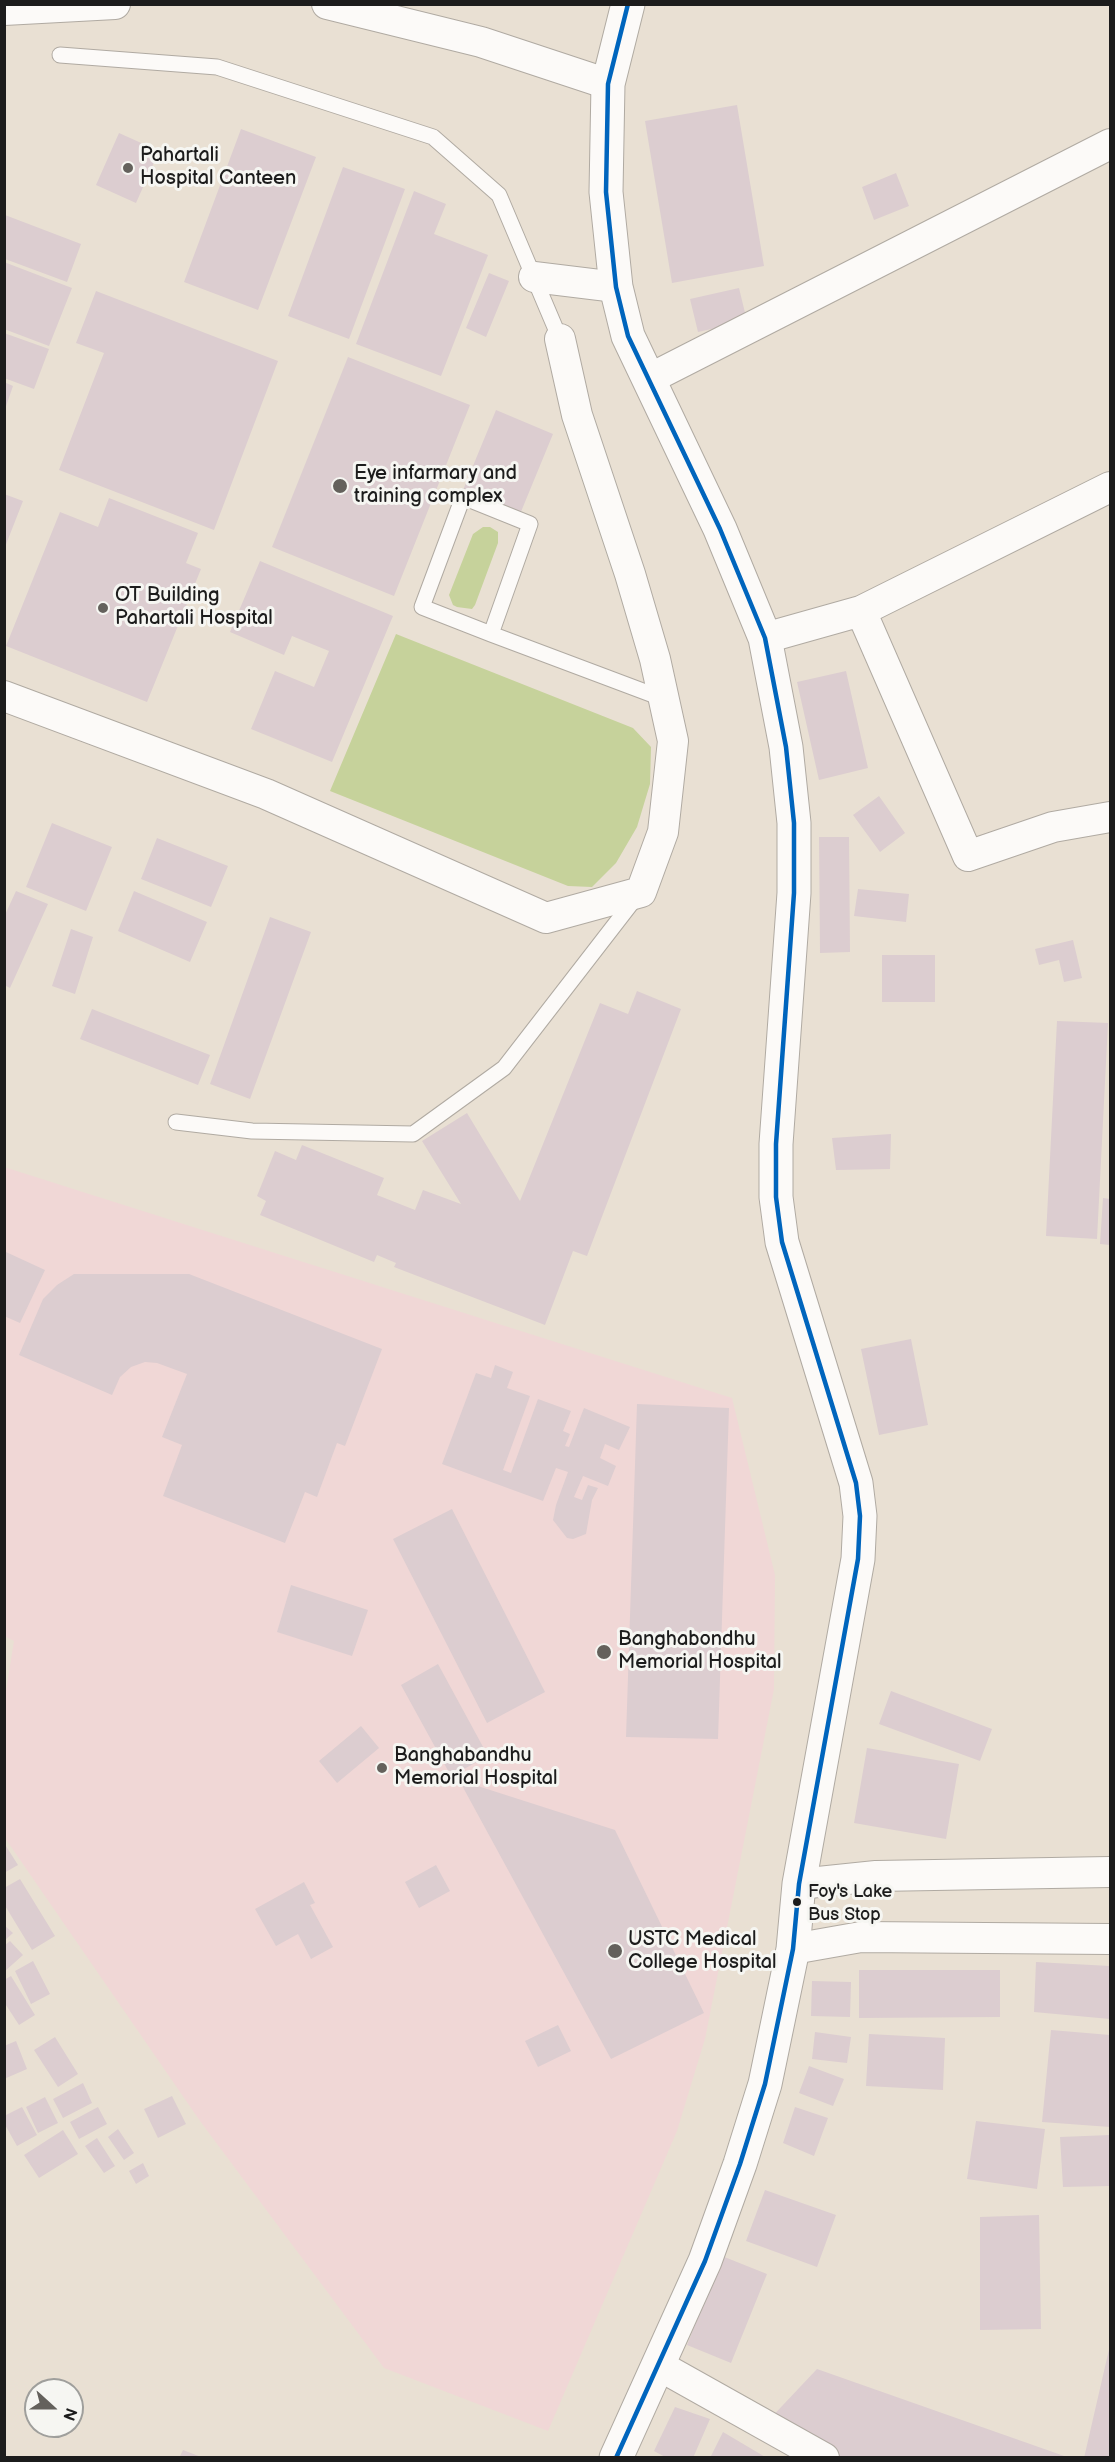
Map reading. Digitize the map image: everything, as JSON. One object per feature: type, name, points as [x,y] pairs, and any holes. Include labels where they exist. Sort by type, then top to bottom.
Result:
[{"type":"highway","points":[[616,2457],[705,2260],[765,2084],[793,1949],[799,1884],[858,1559],[860,1516],[856,1483],[782,1242],[776,1197],[776,1144],[794,893],[794,823],[786,747],[765,638],[720,529],[628,336],[616,287],[606,192],[608,84],[628,4]]},
{"type":"street","points":[[4,10],[115,4]]},
{"type":"street","points":[[327,4],[481,42],[608,84]]},
{"type":"street","points":[[649,379],[1110,144]]},
{"type":"street","points":[[534,277],[616,287]]},
{"type":"street","points":[[4,696],[266,794],[546,918],[641,892],[663,832],[673,741],[655,659],[630,574],[577,415],[560,339]]},
{"type":"street","points":[[765,638],[861,611],[1110,487]]},
{"type":"street","points":[[861,611],[968,856],[1053,827],[1110,817]]},
{"type":"street","points":[[799,1884],[876,1876],[1110,1872]]},
{"type":"street","points":[[793,1949],[861,1937],[1110,1940]]},
{"type":"street","points":[[658,2365],[824,2457]]},
{"type":"lane","points":[[60,55],[216,67],[433,137],[498,195],[560,339]]},
{"type":"lane","points":[[491,633],[530,524],[463,497],[422,607],[664,699]]},
{"type":"lane","points":[[176,1122],[252,1131],[413,1134],[504,1068],[641,892]]},
{"type":"shaded area","name":"Banghabandhu Memorial Hospital","points":[[4,1167],[732,1398],[775,1575],[774,1689],[705,2039],[677,2131],[548,2431],[384,2368],[200,2121],[5,1838],[5,1697],[14,1641],[4,1636]]},
{"type":"green space","points":[[483,527],[490,527],[498,532],[498,543],[475,605],[472,609],[457,607],[453,605],[449,595],[473,534]]},
{"type":"green space","points":[[396,634],[633,728],[651,747],[650,784],[637,827],[616,863],[592,887],[568,886],[330,791]]},
{"type":"building","points":[[737,105],[764,266],[672,283],[645,121]]},
{"type":"building","points":[[241,129],[316,157],[258,310],[184,282]]},
{"type":"building","name":"Pahartali Hospital Canteen","points":[[119,133],[159,151],[136,203],[96,185]]},
{"type":"building","points":[[343,167],[405,189],[349,339],[288,316]]},
{"type":"building","points":[[896,173],[909,206],[874,220],[862,187]]},
{"type":"building","points":[[414,191],[446,204],[434,234],[488,255],[441,376],[356,344]]},
{"type":"building","points":[[5,215],[81,244],[67,282],[5,259]]},
{"type":"building","points":[[4,262],[72,288],[49,346],[4,329]]},
{"type":"building","points":[[489,273],[509,281],[486,337],[466,328]]},
{"type":"building","points":[[739,288],[747,321],[698,332],[690,299]]},
{"type":"building","points":[[96,291],[278,361],[214,530],[59,470],[104,353],[76,343]]},
{"type":"building","points":[[4,333],[49,349],[34,389],[4,378]]},
{"type":"building","points":[[348,357],[470,405],[394,596],[272,547]]},
{"type":"building","points":[[4,382],[13,386],[5,409],[4,409]]},
{"type":"building","points":[[496,410],[553,434],[518,519],[461,495]]},
{"type":"building","points":[[4,494],[23,501],[5,547],[4,546]]},
{"type":"building","name":"OT Building Pahartali Hospital","points":[[109,498],[198,533],[186,563],[201,569],[147,702],[6,646],[60,512],[98,527]]},
{"type":"building","points":[[260,561],[393,616],[332,762],[251,729],[275,671],[314,687],[329,651],[292,636],[284,655],[230,632]]},
{"type":"building","points":[[846,671],[868,768],[819,780],[797,682]]},
{"type":"building","points":[[879,796],[905,833],[880,852],[853,815]]},
{"type":"building","points":[[52,823],[112,847],[86,911],[26,887]]},
{"type":"building","points":[[819,837],[849,837],[850,952],[820,953]]},
{"type":"building","points":[[157,838],[228,866],[211,907],[141,879]]},
{"type":"building","points":[[858,889],[909,894],[906,922],[854,916]]},
{"type":"building","points":[[16,891],[48,904],[10,988],[4,985],[4,917]]},
{"type":"building","points":[[134,891],[207,922],[190,962],[118,931]]},
{"type":"building","points":[[270,917],[311,932],[250,1099],[210,1084]]},
{"type":"building","points":[[71,929],[93,937],[75,994],[52,986]]},
{"type":"building","points":[[1073,940],[1082,978],[1064,982],[1059,960],[1039,965],[1035,949]]},
{"type":"building","points":[[882,955],[935,955],[935,1002],[882,1002]]},
{"type":"building","points":[[637,991],[681,1009],[587,1256],[573,1251],[545,1325],[394,1267],[396,1263],[377,1255],[374,1262],[260,1215],[266,1201],[257,1196],[275,1151],[296,1160],[302,1145],[384,1178],[377,1195],[415,1210],[423,1190],[461,1204],[422,1141],[467,1113],[520,1201],[600,1003],[628,1014]]},
{"type":"building","points":[[92,1009],[210,1055],[198,1085],[80,1039]]},
{"type":"building","points":[[1057,1021],[1108,1023],[1097,1239],[1046,1236]]},
{"type":"building","points":[[891,1134],[890,1169],[836,1170],[832,1138]]},
{"type":"building","points":[[1103,1198],[1110,1199],[1110,1245],[1100,1244]]},
{"type":"building","points":[[6,1252],[45,1270],[20,1323],[4,1316]]},
{"type":"building","points":[[74,1274],[189,1274],[382,1349],[345,1446],[337,1443],[317,1497],[305,1492],[285,1543],[163,1496],[182,1445],[162,1437],[187,1374],[157,1363],[145,1362],[131,1367],[120,1377],[112,1395],[19,1355],[43,1299],[57,1285]]},
{"type":"building","points":[[911,1339],[928,1425],[879,1435],[861,1349]]},
{"type":"building","points":[[495,1365],[513,1372],[507,1388],[530,1396],[503,1470],[511,1473],[538,1399],[571,1411],[563,1431],[570,1434],[565,1446],[569,1447],[584,1408],[630,1427],[619,1450],[605,1444],[600,1458],[616,1466],[608,1486],[583,1476],[574,1497],[582,1500],[588,1485],[598,1488],[592,1500],[586,1534],[573,1539],[567,1538],[553,1520],[568,1472],[556,1468],[543,1501],[442,1464],[476,1373],[491,1378]]},
{"type":"building","points":[[637,1404],[729,1408],[718,1739],[626,1737]]},
{"type":"building","points":[[452,1509],[545,1692],[487,1723],[393,1539]]},
{"type":"building","points":[[291,1585],[368,1610],[352,1656],[277,1632]]},
{"type":"building","points":[[438,1664],[488,1756],[451,1776],[401,1685]]},
{"type":"building","points":[[891,1691],[992,1729],[980,1761],[879,1724]]},
{"type":"building","points":[[361,1726],[379,1748],[337,1783],[319,1761]]},
{"type":"building","points":[[867,1748],[959,1764],[946,1839],[854,1823]]},
{"type":"building","points":[[459,1780],[615,1830],[704,2013],[611,2059]]},
{"type":"building","points":[[4,1843],[18,1865],[4,1873]]},
{"type":"building","points":[[436,1865],[450,1891],[419,1908],[405,1882]]},
{"type":"building","points":[[20,1879],[55,1936],[32,1950],[4,1904],[4,1888]]},
{"type":"building","points":[[304,1882],[315,1903],[310,1905],[333,1947],[311,1959],[298,1934],[276,1946],[255,1909]]},
{"type":"building","points":[[4,1925],[13,1933],[4,1941]]},
{"type":"building","points":[[10,1941],[23,1955],[4,1972],[4,1946]]},
{"type":"building","points":[[33,1961],[50,1994],[31,2004],[15,1971]]},
{"type":"building","points":[[1036,1962],[1110,1966],[1110,2019],[1034,2012]]},
{"type":"building","points":[[859,1970],[1000,1970],[1000,2017],[859,2018]]},
{"type":"building","points":[[11,1976],[35,2015],[19,2025],[4,2002],[4,1980]]},
{"type":"building","points":[[812,1981],[851,1982],[850,2017],[811,2016]]},
{"type":"building","points":[[558,2025],[571,2051],[538,2067],[525,2041]]},
{"type":"building","points":[[1051,2030],[1110,2035],[1110,2127],[1042,2122]]},
{"type":"building","points":[[815,2032],[851,2037],[847,2063],[812,2059]]},
{"type":"building","points":[[869,2034],[945,2038],[943,2090],[866,2086]]},
{"type":"building","points":[[55,2037],[78,2074],[58,2087],[34,2050]]},
{"type":"building","points":[[16,2041],[27,2069],[4,2079],[4,2046]]},
{"type":"building","points":[[809,2066],[844,2079],[833,2106],[799,2093]]},
{"type":"building","points":[[83,2083],[92,2103],[63,2118],[53,2099]]},
{"type":"building","points":[[172,2096],[186,2124],[158,2138],[144,2109]]},
{"type":"building","points":[[45,2097],[58,2123],[38,2133],[26,2107]]},
{"type":"building","points":[[22,2107],[37,2135],[17,2146],[4,2123],[4,2116]]},
{"type":"building","points":[[98,2107],[107,2124],[79,2139],[70,2122]]},
{"type":"building","points":[[795,2107],[828,2118],[814,2156],[783,2143]]},
{"type":"building","points":[[976,2121],[1045,2129],[1037,2189],[967,2179]]},
{"type":"building","points":[[118,2129],[134,2153],[124,2160],[108,2137]]},
{"type":"building","points":[[63,2130],[78,2154],[39,2178],[24,2155]]},
{"type":"building","points":[[1110,2135],[1110,2186],[1063,2187],[1060,2137]]},
{"type":"building","points":[[97,2138],[115,2166],[104,2173],[85,2146]]},
{"type":"building","points":[[143,2163],[149,2176],[136,2184],[129,2171]]},
{"type":"building","points":[[765,2190],[836,2215],[817,2267],[746,2241]]},
{"type":"building","points":[[1039,2215],[1041,2329],[980,2330],[980,2217]]},
{"type":"building","points":[[722,2256],[767,2274],[731,2363],[687,2345]]},
{"type":"building","points":[[1110,2345],[1110,2458],[1084,2458]]},
{"type":"building","points":[[817,2369],[1067,2458],[832,2458],[766,2423]]},
{"type":"building","points":[[675,2407],[710,2419],[693,2458],[667,2458],[654,2451]]},
{"type":"building","points":[[723,2432],[767,2458],[710,2458]]},
{"type":"building","points":[[183,2450],[201,2457],[201,2458],[179,2458]]},
{"type":"transit line","points":[[616,2458],[705,2261],[740,2164],[765,2084],[793,1949],[799,1884],[858,1559],[860,1516],[856,1483],[782,1242],[776,1197],[776,1144],[794,893],[794,823],[786,747],[765,638],[720,529],[628,336],[616,287],[606,192],[608,84],[628,4]]},
{"type":"place","name":"Pahartali Hospital Canteen","points":[[128,168]]},
{"type":"place","name":"Eye infarmary and training complex","points":[[340,486]]},
{"type":"place","name":"OT Building Pahartali Hospital","points":[[103,608]]},
{"type":"place","name":"Banghabondhu Memorial Hospital","points":[[604,1652]]},
{"type":"place","name":"Banghabandhu Memorial Hospital","points":[[382,1768]]},
{"type":"place","name":"Foy's Lake Bus Stop","points":[[797,1902]]},
{"type":"place","name":"USTC Medical College Hospital","points":[[615,1951]]}]
